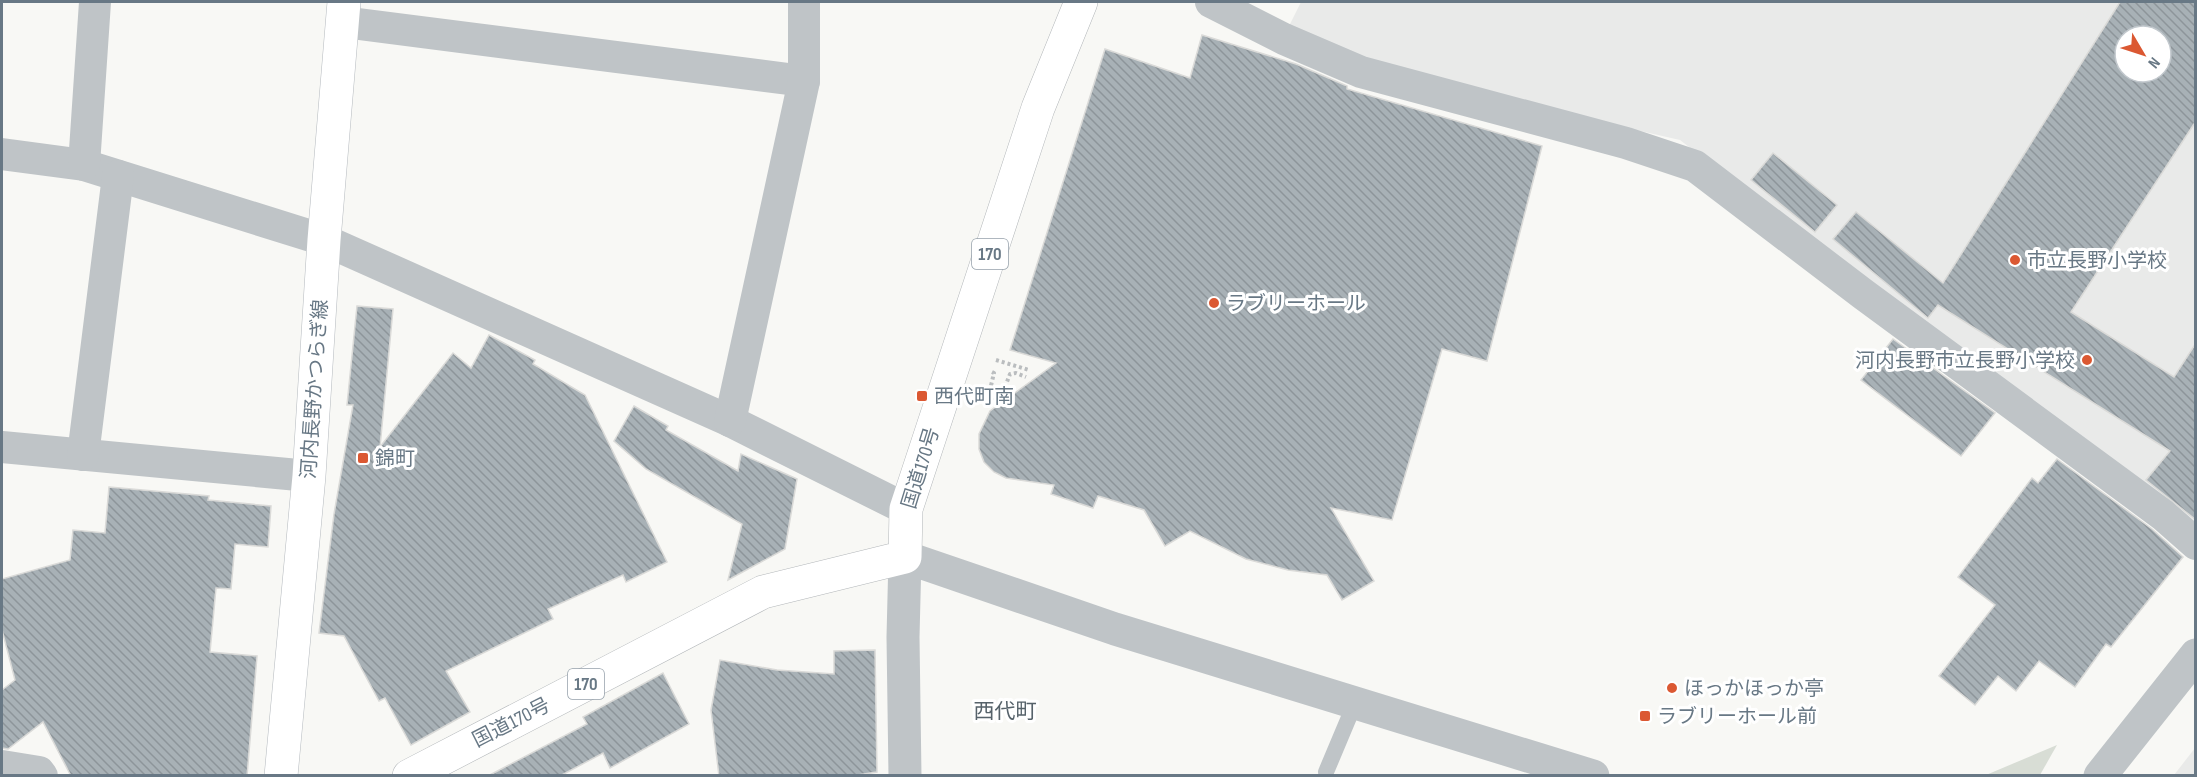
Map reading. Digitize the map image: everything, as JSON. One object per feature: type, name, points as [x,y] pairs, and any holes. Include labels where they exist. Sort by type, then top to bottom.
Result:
[{"type":"main road","name":"国道170号","points":[[409,776],[763,592],[905,557],[906,509],[1038,108],[1081,2]]},
{"type":"main road","name":"河内長野かつらぎ線","points":[[281,776],[309,476],[324,240],[344,12]]},
{"type":"street","points":[[84,165],[95,2]]},
{"type":"street","points":[[730,421],[804,81],[804,2]]},
{"type":"street","points":[[1211,2],[1284,39],[1361,72],[1626,143],[1695,166],[1863,294],[2163,515],[2196,544]]},
{"type":"street","points":[[344,12],[804,81]]},
{"type":"street","points":[[2,154],[84,165],[324,240],[730,421],[906,509]]},
{"type":"street","points":[[83,454],[118,176]]},
{"type":"street","points":[[2,447],[309,476]]},
{"type":"street","points":[[905,776],[903,637],[905,557],[1115,629],[1593,776]]},
{"type":"street","points":[[2100,776],[2196,655]]},
{"type":"street","points":[[2,766],[39,772],[42,776]]},
{"type":"lane","points":[[1326,772],[1355,703]]},
{"type":"path","points":[[989,357],[1029,370]]},
{"type":"path","points":[[984,368],[994,373],[989,394],[996,399],[1002,395],[1011,374],[1016,373],[1026,377]]},
{"type":"shaded area","name":"市立長野小学校","points":[[1301,2],[2195,2],[2195,527],[1954,352],[1680,140],[1407,78],[1288,28]]},
{"type":"shaded area","points":[[2057,745],[2040,775],[1986,775]]},
{"type":"shaded area","points":[[2195,748],[2195,775],[2174,775]]},
{"type":"building","points":[[2120,2],[2196,2],[2196,121],[2071,312],[2174,377],[2196,343],[2196,520],[2146,480],[2170,451],[1938,305],[1928,318],[1833,239],[1856,212],[1943,283]]},
{"type":"building","points":[[1202,35],[1296,64],[1347,86],[1347,89],[1542,146],[1487,361],[1442,349],[1392,520],[1331,508],[1374,581],[1342,600],[1327,575],[1288,570],[1246,559],[1190,531],[1165,546],[1144,510],[1098,496],[1093,508],[1051,494],[1054,485],[1006,478],[994,472],[984,462],[979,449],[979,434],[990,411],[1056,363],[1010,350],[1105,49],[1190,78]]},
{"type":"building","points":[[1773,153],[1837,205],[1815,232],[1751,180]]},
{"type":"building","points":[[357,306],[393,309],[380,447],[453,353],[471,368],[489,335],[535,360],[533,364],[585,395],[667,562],[626,582],[623,575],[548,609],[553,619],[446,671],[470,712],[411,745],[385,698],[379,701],[344,636],[319,633],[334,514],[353,405],[347,405]]},
{"type":"building","points":[[1893,339],[1995,413],[1961,456],[1861,380]]},
{"type":"building","points":[[634,406],[668,426],[666,430],[738,471],[741,454],[797,479],[785,549],[728,580],[742,524],[646,469],[614,441]]},
{"type":"building","points":[[2057,459],[2152,529],[2183,557],[2111,647],[2106,644],[2075,687],[2039,661],[2016,691],[1998,676],[1975,705],[1939,676],[1995,605],[1958,577],[2032,478],[2038,483]]},
{"type":"building","points":[[109,487],[209,496],[208,500],[271,506],[268,547],[235,544],[231,589],[216,588],[210,652],[257,656],[247,776],[71,776],[43,722],[8,749],[2,748],[2,690],[15,680],[2,630],[2,579],[70,560],[73,530],[105,533]]},
{"type":"building","points":[[875,650],[877,772],[851,776],[719,776],[711,710],[720,660],[777,670],[834,674],[834,651]]},
{"type":"building","points":[[663,673],[689,724],[610,768],[603,753],[560,776],[488,776],[587,724],[583,717]]},
{"type":"place","name":"市立長野小学校","points":[[2015,260]]},
{"type":"place","name":"ラブリーホール","points":[[1214,303]]},
{"type":"place","name":"河内長野市立長野小学校","points":[[2087,360]]},
{"type":"place","name":"西代町南","points":[[922,396]]},
{"type":"place","name":"錦町","points":[[363,458]]},
{"type":"place","name":"ほっかほっか亭","points":[[1672,688]]},
{"type":"place","name":"ラブリーホール前","points":[[1645,716]]},
{"type":"district","name":"西代町","points":[[1005,711]]}]
